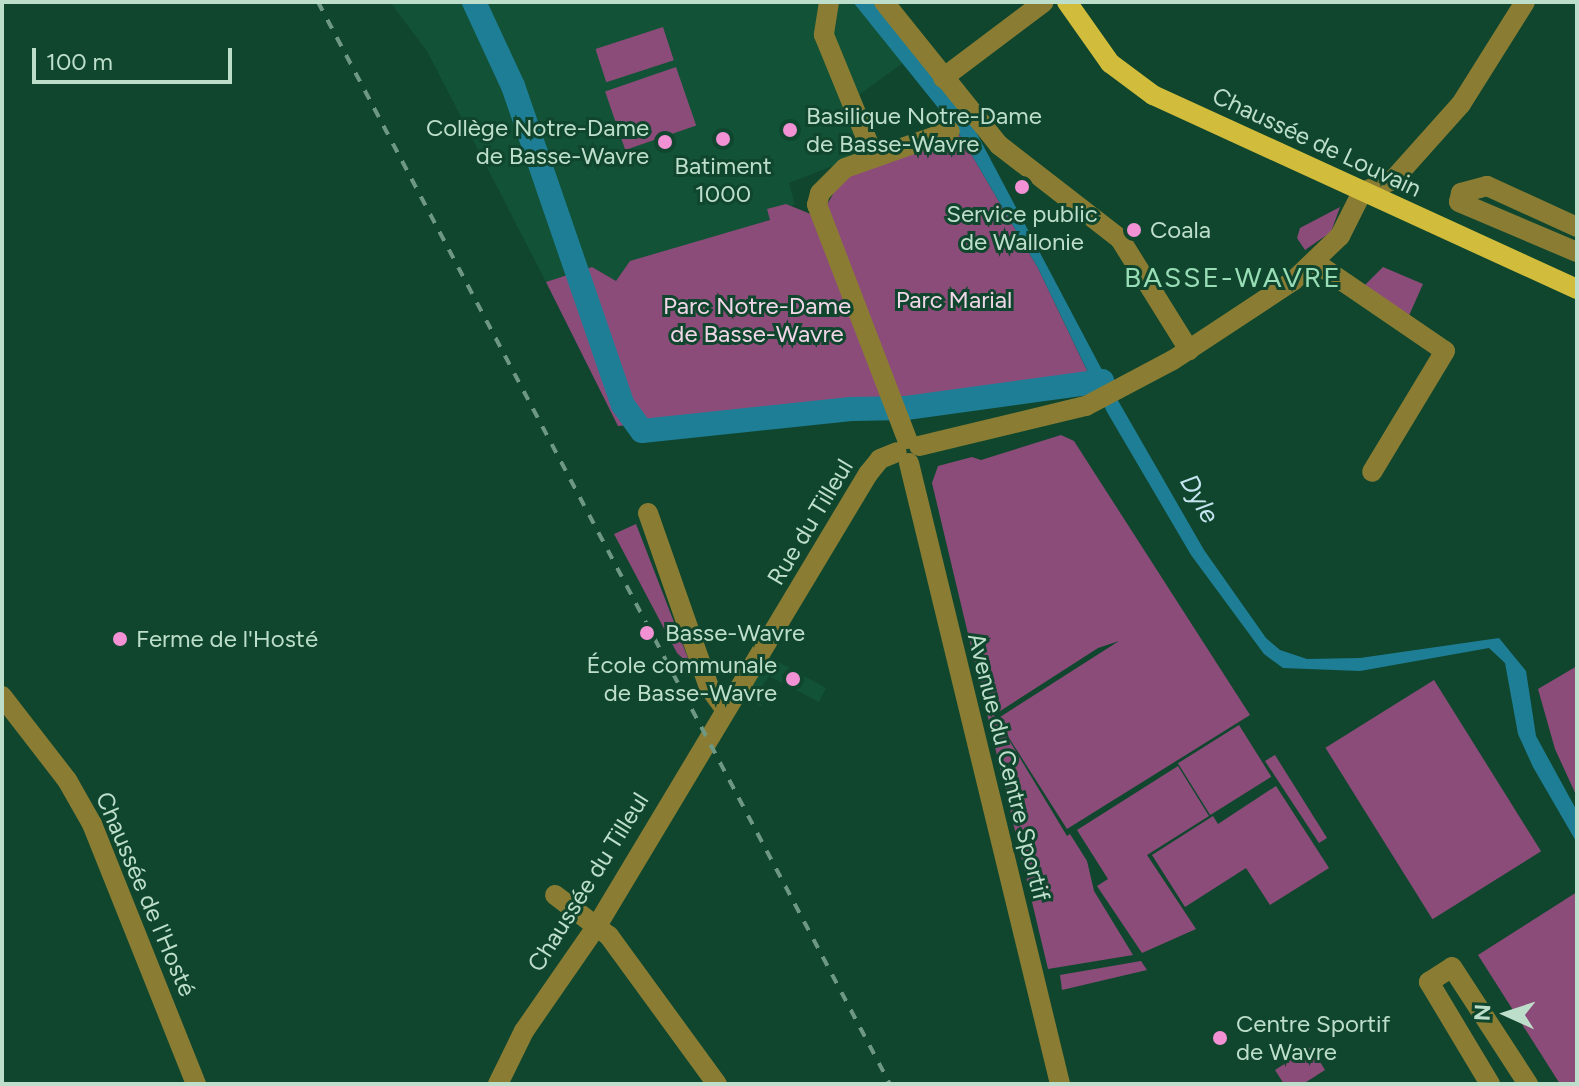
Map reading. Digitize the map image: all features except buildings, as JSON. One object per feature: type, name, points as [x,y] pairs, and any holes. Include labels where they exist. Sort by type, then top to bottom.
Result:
[{"type":"main road","name":"Chaussée de Louvain","points":[[1067,2],[1097,48],[1138,85],[1362,192],[1577,289]]},
{"type":"street","points":[[829,2],[824,35],[874,157],[950,131]]},
{"type":"street","points":[[884,2],[999,145],[1120,239],[1189,350]]},
{"type":"street","points":[[943,78],[1044,2]]},
{"type":"street","points":[[1362,192],[1393,180],[1427,144],[1461,104],[1525,2]]},
{"type":"street","name":"Avenue du Centre Sportif","points":[[874,157],[845,168],[820,193],[819,216],[899,410],[1060,1084]]},
{"type":"street","points":[[1577,227],[1487,186],[1469,187],[1459,202],[1577,252]]},
{"type":"street","name":"Rue du Tilleul","points":[[725,709],[880,459],[1092,403],[1117,390],[1189,350],[1316,263],[1340,236],[1362,192]]},
{"type":"street","points":[[1316,263],[1445,351],[1372,472]]},
{"type":"street","points":[[648,513],[709,687],[725,709]]},
{"type":"street","name":"Chaussée de l'Hosté","points":[[2,696],[67,780],[92,824],[196,1084]]},
{"type":"street","name":"Chaussée du Tilleul","points":[[498,1084],[524,1031],[598,924],[725,709]]},
{"type":"street","points":[[555,895],[598,924],[717,1084]]},
{"type":"street","points":[[1490,1084],[1429,982],[1452,967],[1528,1084]]},
{"type":"shaded area","name":"Collège Notre-Dame de Basse-Wavre","points":[[390,2],[853,2],[904,62],[855,98],[861,155],[789,183],[795,205],[767,210],[771,219],[616,281],[592,267],[546,282],[427,51]]},
{"type":"shaded area","name":"École communale de Basse-Wavre","points":[[767,656],[826,688],[819,702],[769,676],[761,688],[768,692],[761,706],[742,695]]},
{"type":"green space","points":[[663,27],[674,60],[606,82],[595,49]]},
{"type":"green space","points":[[676,67],[696,126],[625,150],[605,91]]},
{"type":"green space","name":"Parc Marial","points":[[960,135],[1038,268],[1091,379],[902,402],[821,215],[844,175]]},
{"type":"green space","name":"Parc Notre-Dame de Basse-Wavre","points":[[786,204],[813,215],[891,404],[618,426],[546,282],[592,267],[616,281],[630,261],[770,220],[767,209]]},
{"type":"green space","points":[[1340,207],[1331,232],[1305,250],[1297,238],[1300,228]]},
{"type":"green space","points":[[1383,267],[1423,284],[1407,320],[1359,291]]},
{"type":"green space","points":[[1061,435],[1074,441],[1250,715],[1067,829],[997,719],[1119,641],[1098,648],[994,715],[1067,836],[1070,834],[1087,861],[1094,891],[1133,955],[1048,969],[932,483],[938,466],[972,457],[981,460]]},
{"type":"green space","points":[[636,524],[691,666],[677,653],[614,534]]},
{"type":"green space","points":[[1577,666],[1577,797],[1555,749],[1538,689]]},
{"type":"green space","points":[[1434,680],[1541,851],[1432,919],[1325,748]]},
{"type":"green space","points":[[1239,725],[1271,777],[1210,815],[1178,763]]},
{"type":"green space","points":[[1275,755],[1327,838],[1319,843],[1265,761]]},
{"type":"green space","points":[[1178,766],[1209,816],[1147,855],[1196,929],[1142,953],[1097,886],[1108,879],[1077,830]]},
{"type":"green space","points":[[1276,786],[1329,868],[1270,905],[1246,868],[1185,907],[1152,855],[1213,816],[1218,824]]},
{"type":"green space","points":[[1577,892],[1577,1084],[1560,1084],[1478,955]]},
{"type":"green space","points":[[1141,961],[1147,970],[1062,990],[1060,975]]},
{"type":"green space","points":[[1311,1047],[1325,1070],[1303,1084],[1284,1084],[1275,1070]]},
{"type":"water","points":[[853,2],[873,2],[975,130],[1120,404],[1204,550],[1266,638],[1280,650],[1307,659],[1360,658],[1499,638],[1526,671],[1536,736],[1577,811],[1577,843],[1533,767],[1518,734],[1505,663],[1489,648],[1360,671],[1283,668],[1264,654],[1191,555],[1107,412],[1038,268],[960,135]]},
{"type":"waterway","points":[[474,2],[513,86],[623,405],[642,431],[851,409],[906,408],[1102,381]]},
{"type":"railway","points":[[318,2],[890,1084]]},
{"type":"place","name":"Basilique Notre-Dame de Basse-Wavre","points":[[790,130]]},
{"type":"place","name":"Batiment 1000","points":[[723,139]]},
{"type":"place","name":"Collège Notre-Dame de Basse-Wavre","points":[[665,142]]},
{"type":"place","name":"Service public de Wallonie","points":[[1022,187]]},
{"type":"place","name":"Coala","points":[[1134,230]]},
{"type":"place","name":"Basse-Wavre","points":[[647,633]]},
{"type":"place","name":"Ferme de l'Hosté","points":[[120,639]]},
{"type":"place","name":"École communale de Basse-Wavre","points":[[793,679]]},
{"type":"place","name":"Centre Sportif de Wavre","points":[[1220,1038]]},
{"type":"district","name":"BASSE-WAVRE","points":[[1233,277]]},
{"type":"water label","name":"Dyle","points":[[1199,499]]}]
